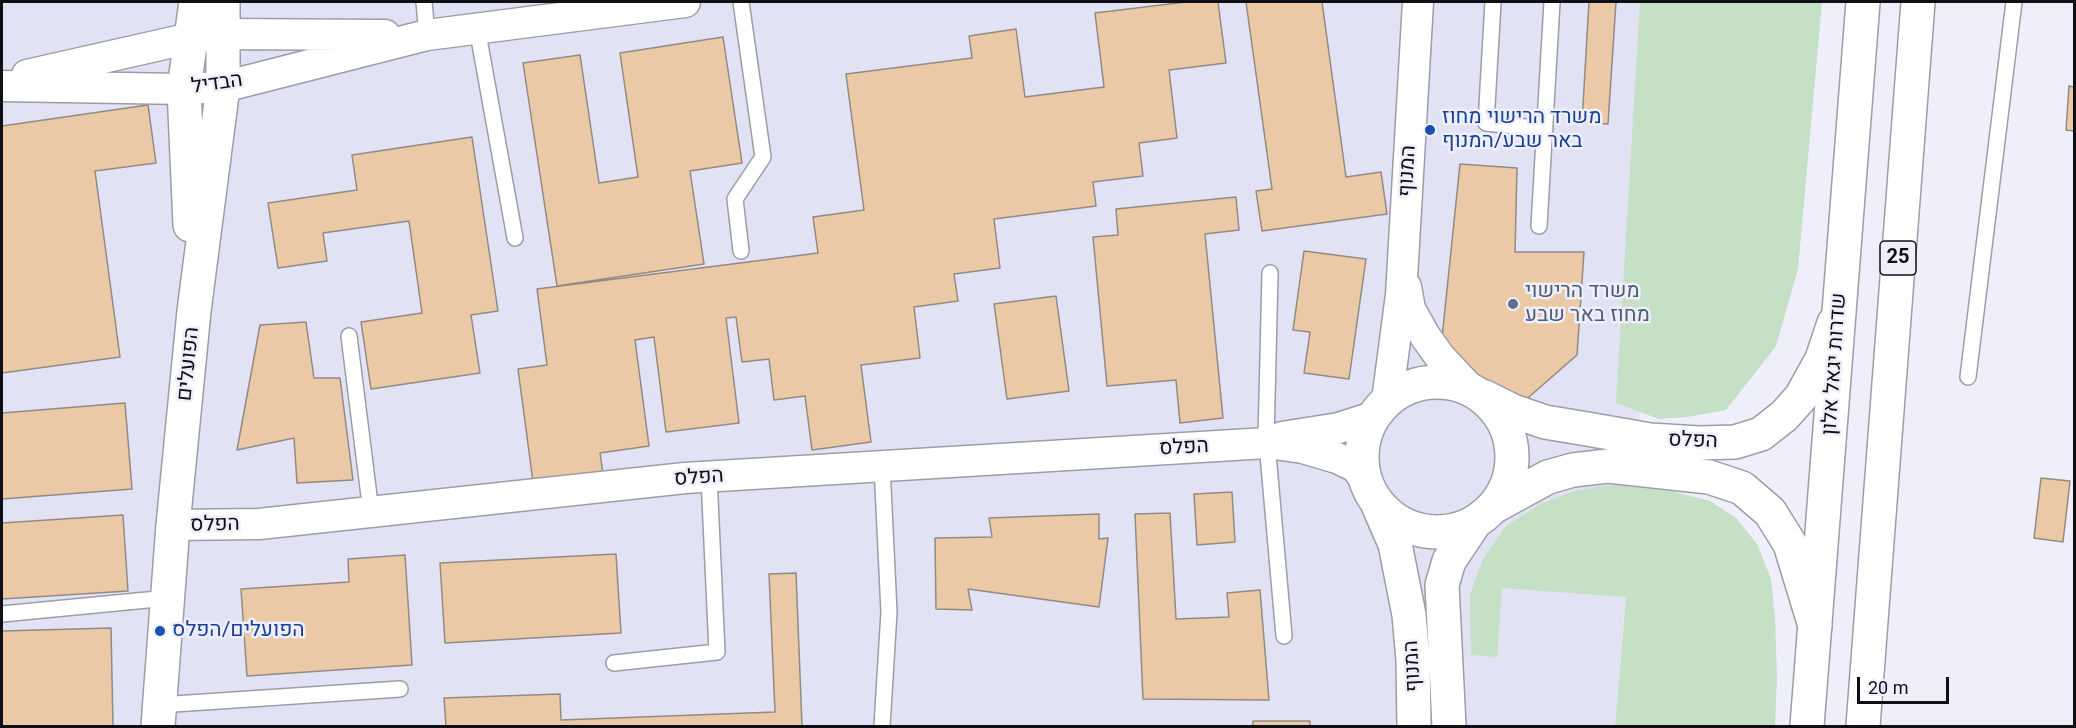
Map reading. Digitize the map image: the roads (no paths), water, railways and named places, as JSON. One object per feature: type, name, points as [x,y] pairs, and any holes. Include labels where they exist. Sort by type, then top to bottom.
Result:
[{"type":"main road","points":[[194,311],[183,89],[196,2]]},
{"type":"main road","name":"הפועלים","points":[[158,716],[173,525],[194,311],[223,87],[223,2]]},
{"type":"main road","name":"שדרות יגאל אלון","points":[[1807,726],[1863,2]]},
{"type":"main road","name":"25","points":[[1863,726],[1917,2]]},
{"type":"main road","name":"הפלס","points":[[1476,392],[1512,411],[1545,422],[1650,440],[1699,443],[1735,442],[1761,434],[1784,416],[1801,397],[1822,359],[1839,310]]},
{"type":"main road","points":[[1436,381],[1453,383],[1476,392],[1498,413],[1509,436],[1512,460],[1507,484],[1485,514],[1455,530],[1433,532],[1412,528],[1393,518],[1372,492],[1362,458],[1365,437],[1380,409],[1401,391],[1418,384],[1436,381]]},
{"type":"main road","name":"הפלס","points":[[1485,514],[1548,477],[1573,470],[1608,466],[1709,477],[1742,488],[1770,512],[1790,544],[1815,627]]},
{"type":"main road","name":"המנוף","points":[[1372,492],[1395,544],[1409,615],[1413,660],[1414,726]]},
{"type":"main road","name":"המנוף","points":[[1449,726],[1442,585],[1449,561],[1485,514]]},
{"type":"street","name":"הבדיל","points":[[2,86],[183,89],[223,87],[427,35],[685,2]]},
{"type":"street","name":"המנוף","points":[[1380,409],[1396,341],[1418,2]]},
{"type":"street","name":"הבדיל","points":[[2,81],[223,34],[427,35]]},
{"type":"street","name":"המנוף","points":[[1402,269],[1410,309],[1425,336],[1440,357],[1476,392]]},
{"type":"street","name":"הפלס","points":[[173,525],[259,524],[709,477],[1226,446],[1267,442],[1339,428],[1380,409]]},
{"type":"street","name":"הפלס","points":[[1267,442],[1304,448],[1337,458],[1356,467],[1372,492]]},
{"type":"lane","points":[[424,2],[427,35]]},
{"type":"lane","points":[[741,2],[763,157],[735,199],[741,251]]},
{"type":"lane","points":[[1493,2],[1486,123],[1545,129]]},
{"type":"lane","points":[[1539,226],[1552,2]]},
{"type":"lane","points":[[1968,377],[2014,2]]},
{"type":"lane","points":[[477,28],[515,238]]},
{"type":"lane","points":[[1270,273],[1267,442],[1284,636]]},
{"type":"lane","points":[[349,336],[371,512]]},
{"type":"lane","points":[[882,466],[889,612],[882,726]]},
{"type":"lane","points":[[614,663],[717,652],[709,477]]},
{"type":"lane","points":[[2,614],[168,598]]},
{"type":"lane","points":[[158,716],[400,689]]},
{"type":"place","name":"משרד הרישוי מחוז באר שבע/המנוף","points":[[1430,130]]},
{"type":"place","name":"משרד הרישוי מחוז באר שבע","points":[[1513,304]]},
{"type":"place","name":"הפועלים/הפלס","points":[[160,631]]}]
